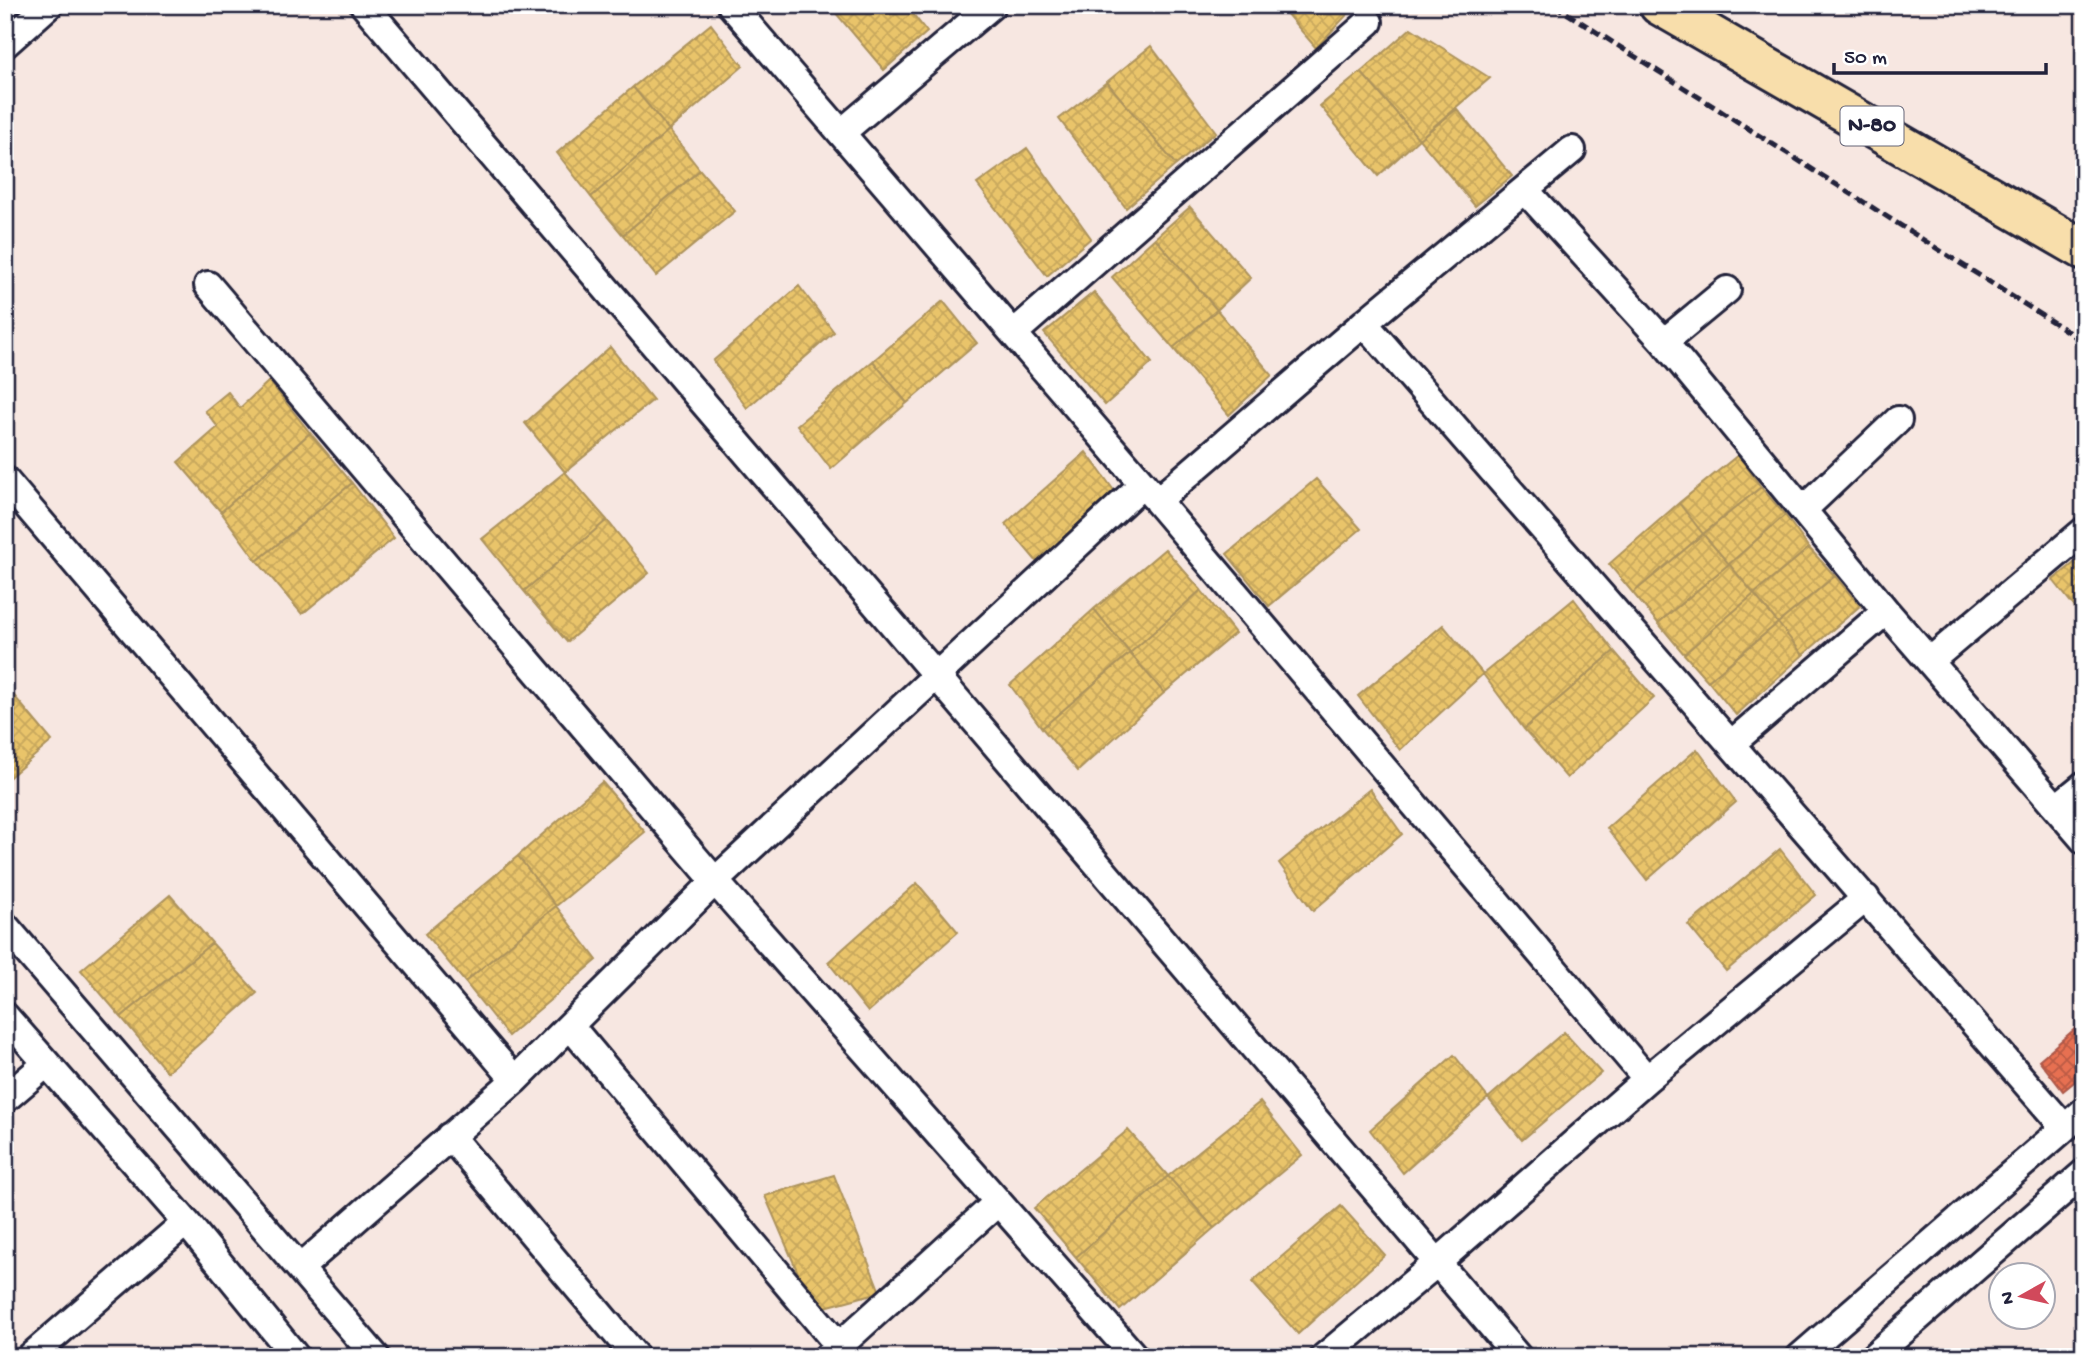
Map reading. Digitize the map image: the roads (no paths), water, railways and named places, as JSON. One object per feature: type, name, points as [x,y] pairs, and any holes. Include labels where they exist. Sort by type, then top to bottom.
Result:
[{"type":"highway","name":"N-80","points":[[1659,5],[2084,250]]},
{"type":"street","points":[[8,36],[49,5]]},
{"type":"street","points":[[364,5],[1518,1357]]},
{"type":"street","points":[[731,5],[1014,333],[1647,1079]]},
{"type":"street","points":[[841,133],[992,5]]},
{"type":"street","points":[[1014,333],[1369,22]]},
{"type":"street","points":[[300,1268],[515,1080],[715,881],[935,677],[1150,493],[1364,323],[1572,150]]},
{"type":"street","points":[[1525,190],[1664,342],[1886,611],[2084,840]]},
{"type":"street","points":[[208,285],[715,881],[1129,1355]]},
{"type":"street","points":[[1664,342],[1727,290]]},
{"type":"street","points":[[1364,323],[1866,898],[2074,1119],[1800,1357]]},
{"type":"street","points":[[1804,509],[1898,420]]},
{"type":"street","points":[[5,480],[515,1080]]},
{"type":"street","points":[[1931,660],[2084,531]]},
{"type":"street","points":[[1731,744],[1886,611]]},
{"type":"street","points":[[2057,807],[2084,785]]},
{"type":"street","points":[[1324,1357],[1438,1262],[1647,1079],[1866,898]]},
{"type":"street","points":[[9,940],[376,1357]]},
{"type":"street","points":[[5,1016],[186,1222],[296,1357]]},
{"type":"street","points":[[570,1027],[833,1351],[998,1202]]},
{"type":"street","points":[[5,1099],[46,1064]]},
{"type":"street","points":[[450,1136],[636,1357]]},
{"type":"street","points":[[1873,1357],[2084,1173]]},
{"type":"street","points":[[30,1357],[186,1222]]},
{"type":"railway","points":[[1554,5],[2084,342]]}]
